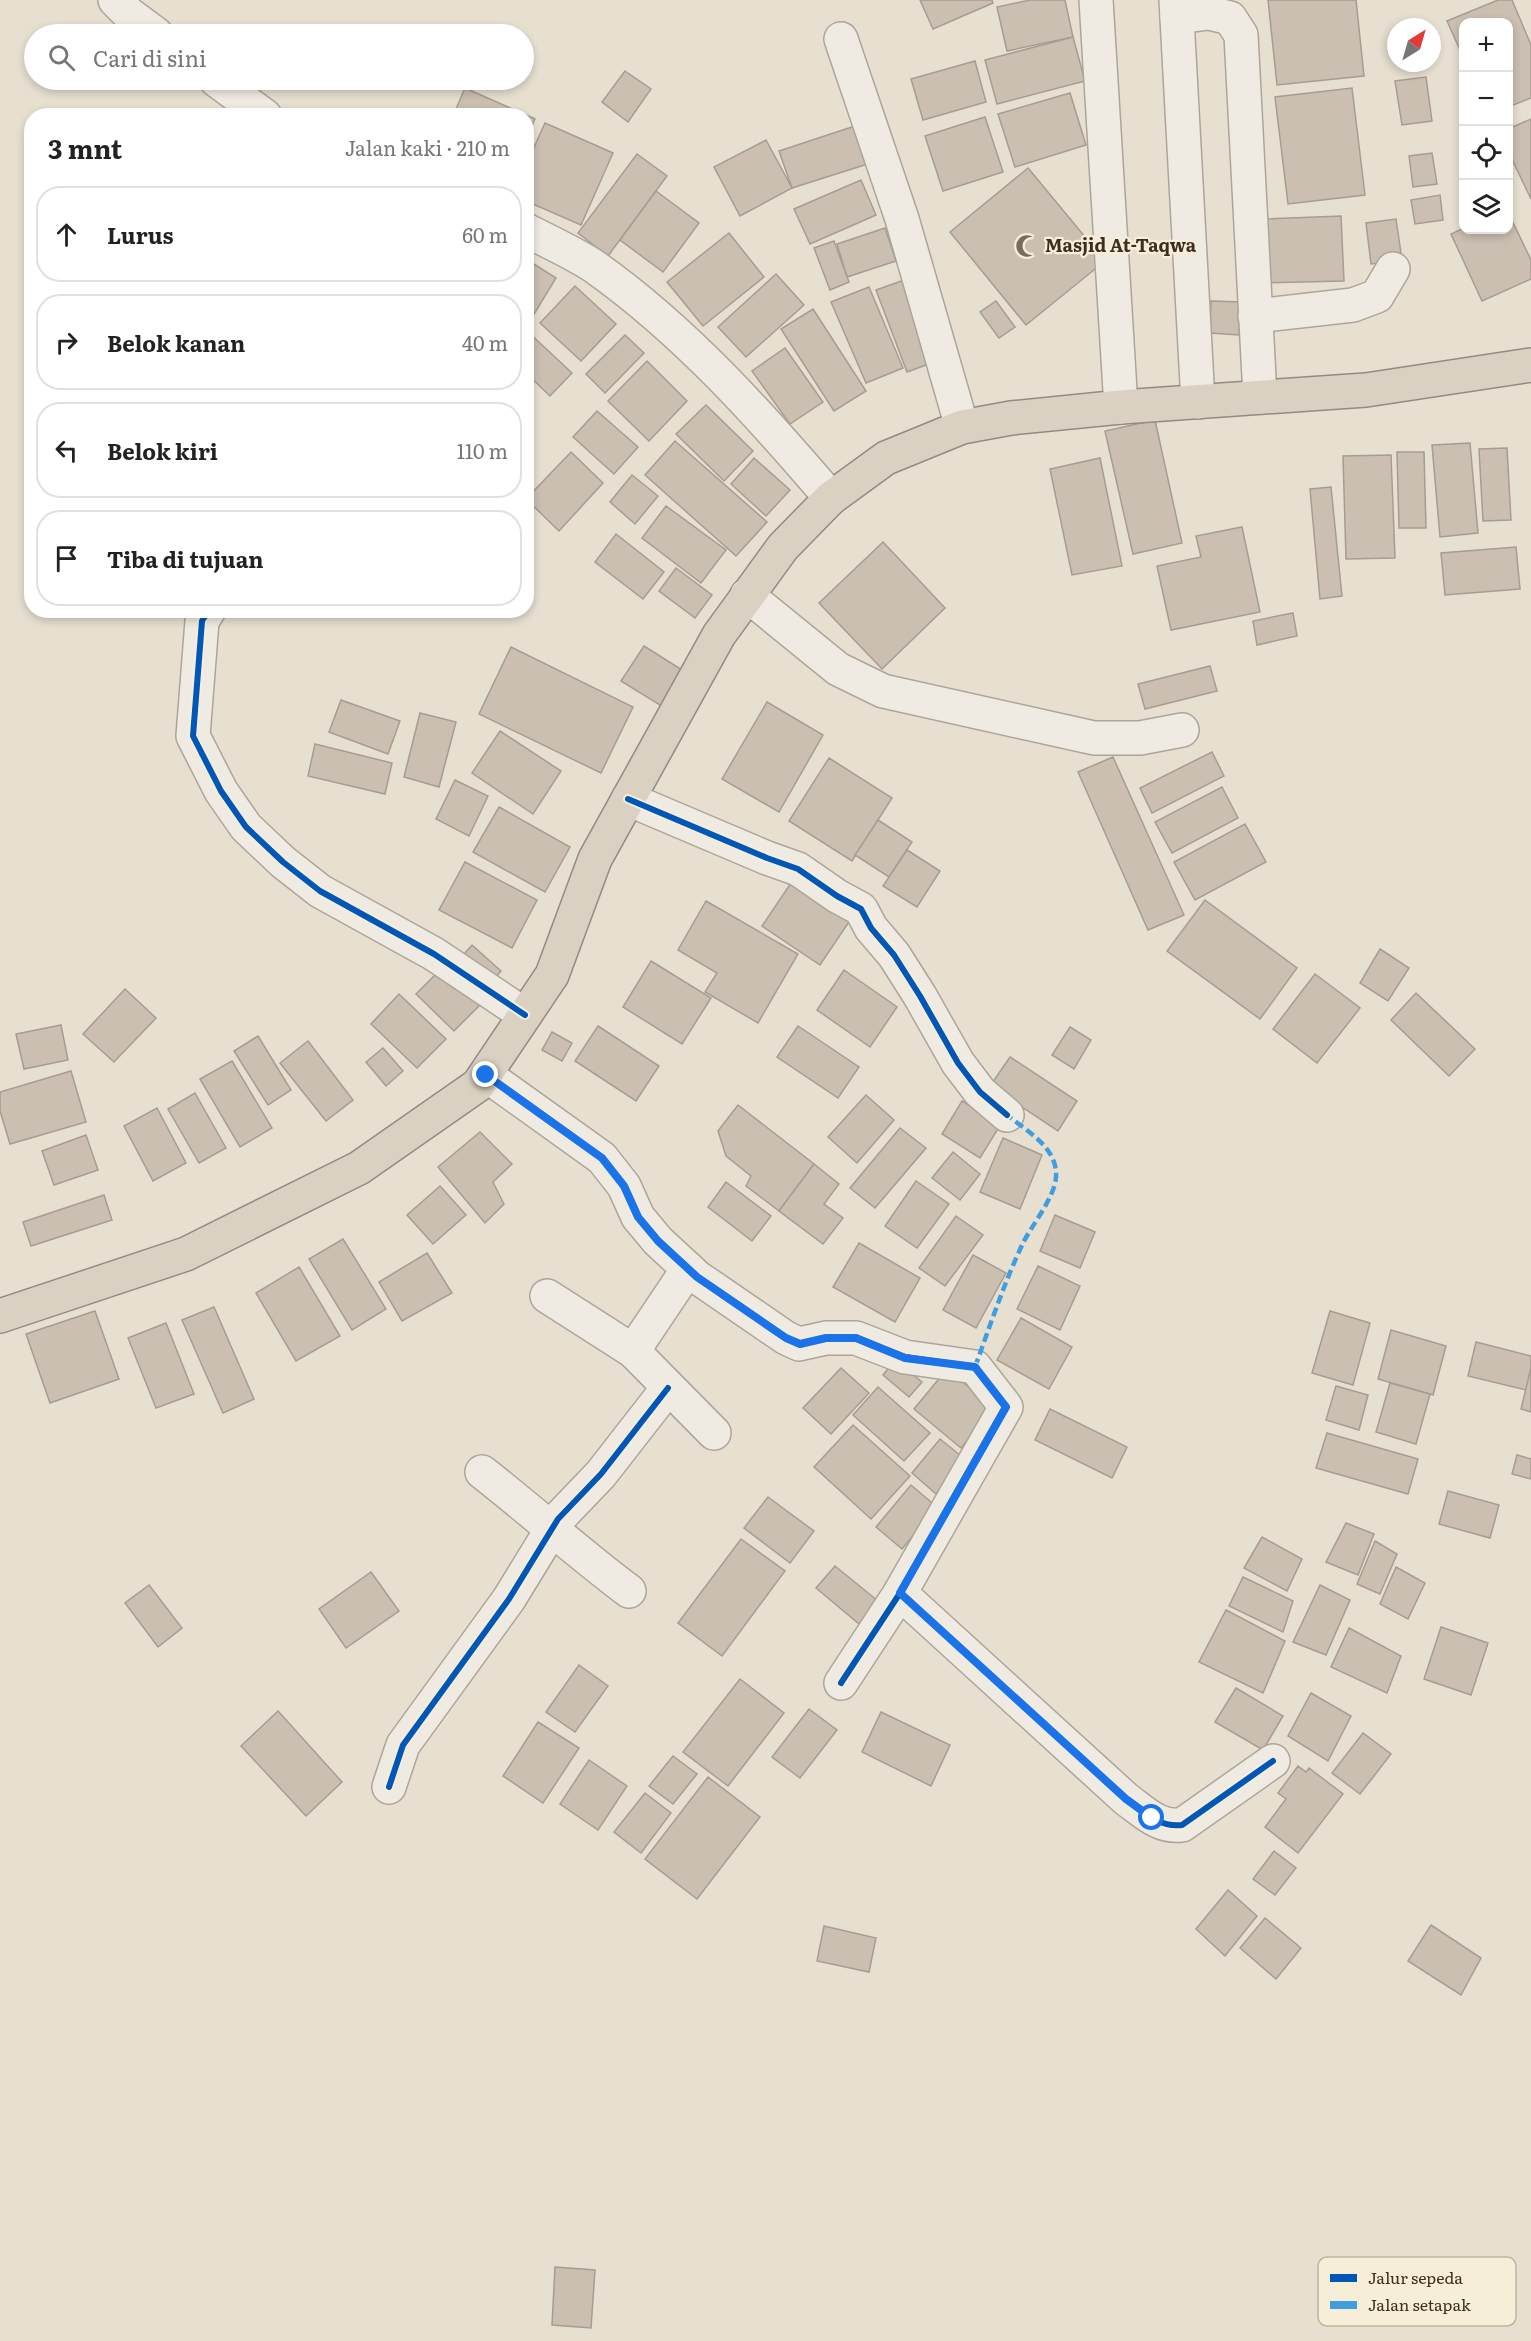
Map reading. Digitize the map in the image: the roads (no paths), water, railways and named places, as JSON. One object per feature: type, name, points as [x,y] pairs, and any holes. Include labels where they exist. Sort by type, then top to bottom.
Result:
[{"type":"highway","points":[[0,1316],[186,1254],[358,1168],[478,1085],[552,975],[595,859],[719,635],[783,547],[831,498],[886,458],[962,427],[1011,418],[1121,407],[1366,390],[1531,365]]},
{"type":"street","points":[[116,0],[142,24]]},
{"type":"street","points":[[1096,0],[1121,407]]},
{"type":"street","points":[[1198,402],[1177,9],[1230,18],[1241,35],[1260,397]]},
{"type":"street","points":[[841,39],[902,219],[962,427]]},
{"type":"street","points":[[230,90],[254,108]]},
{"type":"street","points":[[534,234],[593,266],[651,310],[715,370],[783,442],[831,498]]},
{"type":"street","points":[[1255,316],[1353,305],[1377,296],[1393,269]]},
{"type":"street","points":[[747,595],[838,669],[883,691],[1094,738],[1140,738],[1182,730]]},
{"type":"street","points":[[204,618],[193,736],[221,791],[246,827],[283,862],[320,891],[434,954],[525,1015]]},
{"type":"street","points":[[628,799],[798,869],[837,896],[861,909],[871,928],[894,955],[920,996],[958,1063],[980,1092],[1007,1115]]},
{"type":"street","points":[[486,1075],[602,1158],[624,1186],[638,1217],[658,1241],[688,1269],[786,1338],[800,1344],[826,1338],[856,1338],[905,1358],[975,1367],[1006,1407],[900,1593],[842,1683]]},
{"type":"street","points":[[633,1351],[688,1269]]},
{"type":"street","points":[[547,1296],[633,1351],[714,1433]]},
{"type":"street","points":[[389,1788],[403,1745],[509,1599],[558,1519],[601,1474],[668,1388]]},
{"type":"street","points":[[482,1472],[580,1555],[628,1592]]},
{"type":"street","points":[[900,1593],[1126,1799],[1162,1824],[1182,1825],[1273,1761]]},
{"type":"place","name":"Masjid At-Taqwa","points":[[1027,246]]}]
